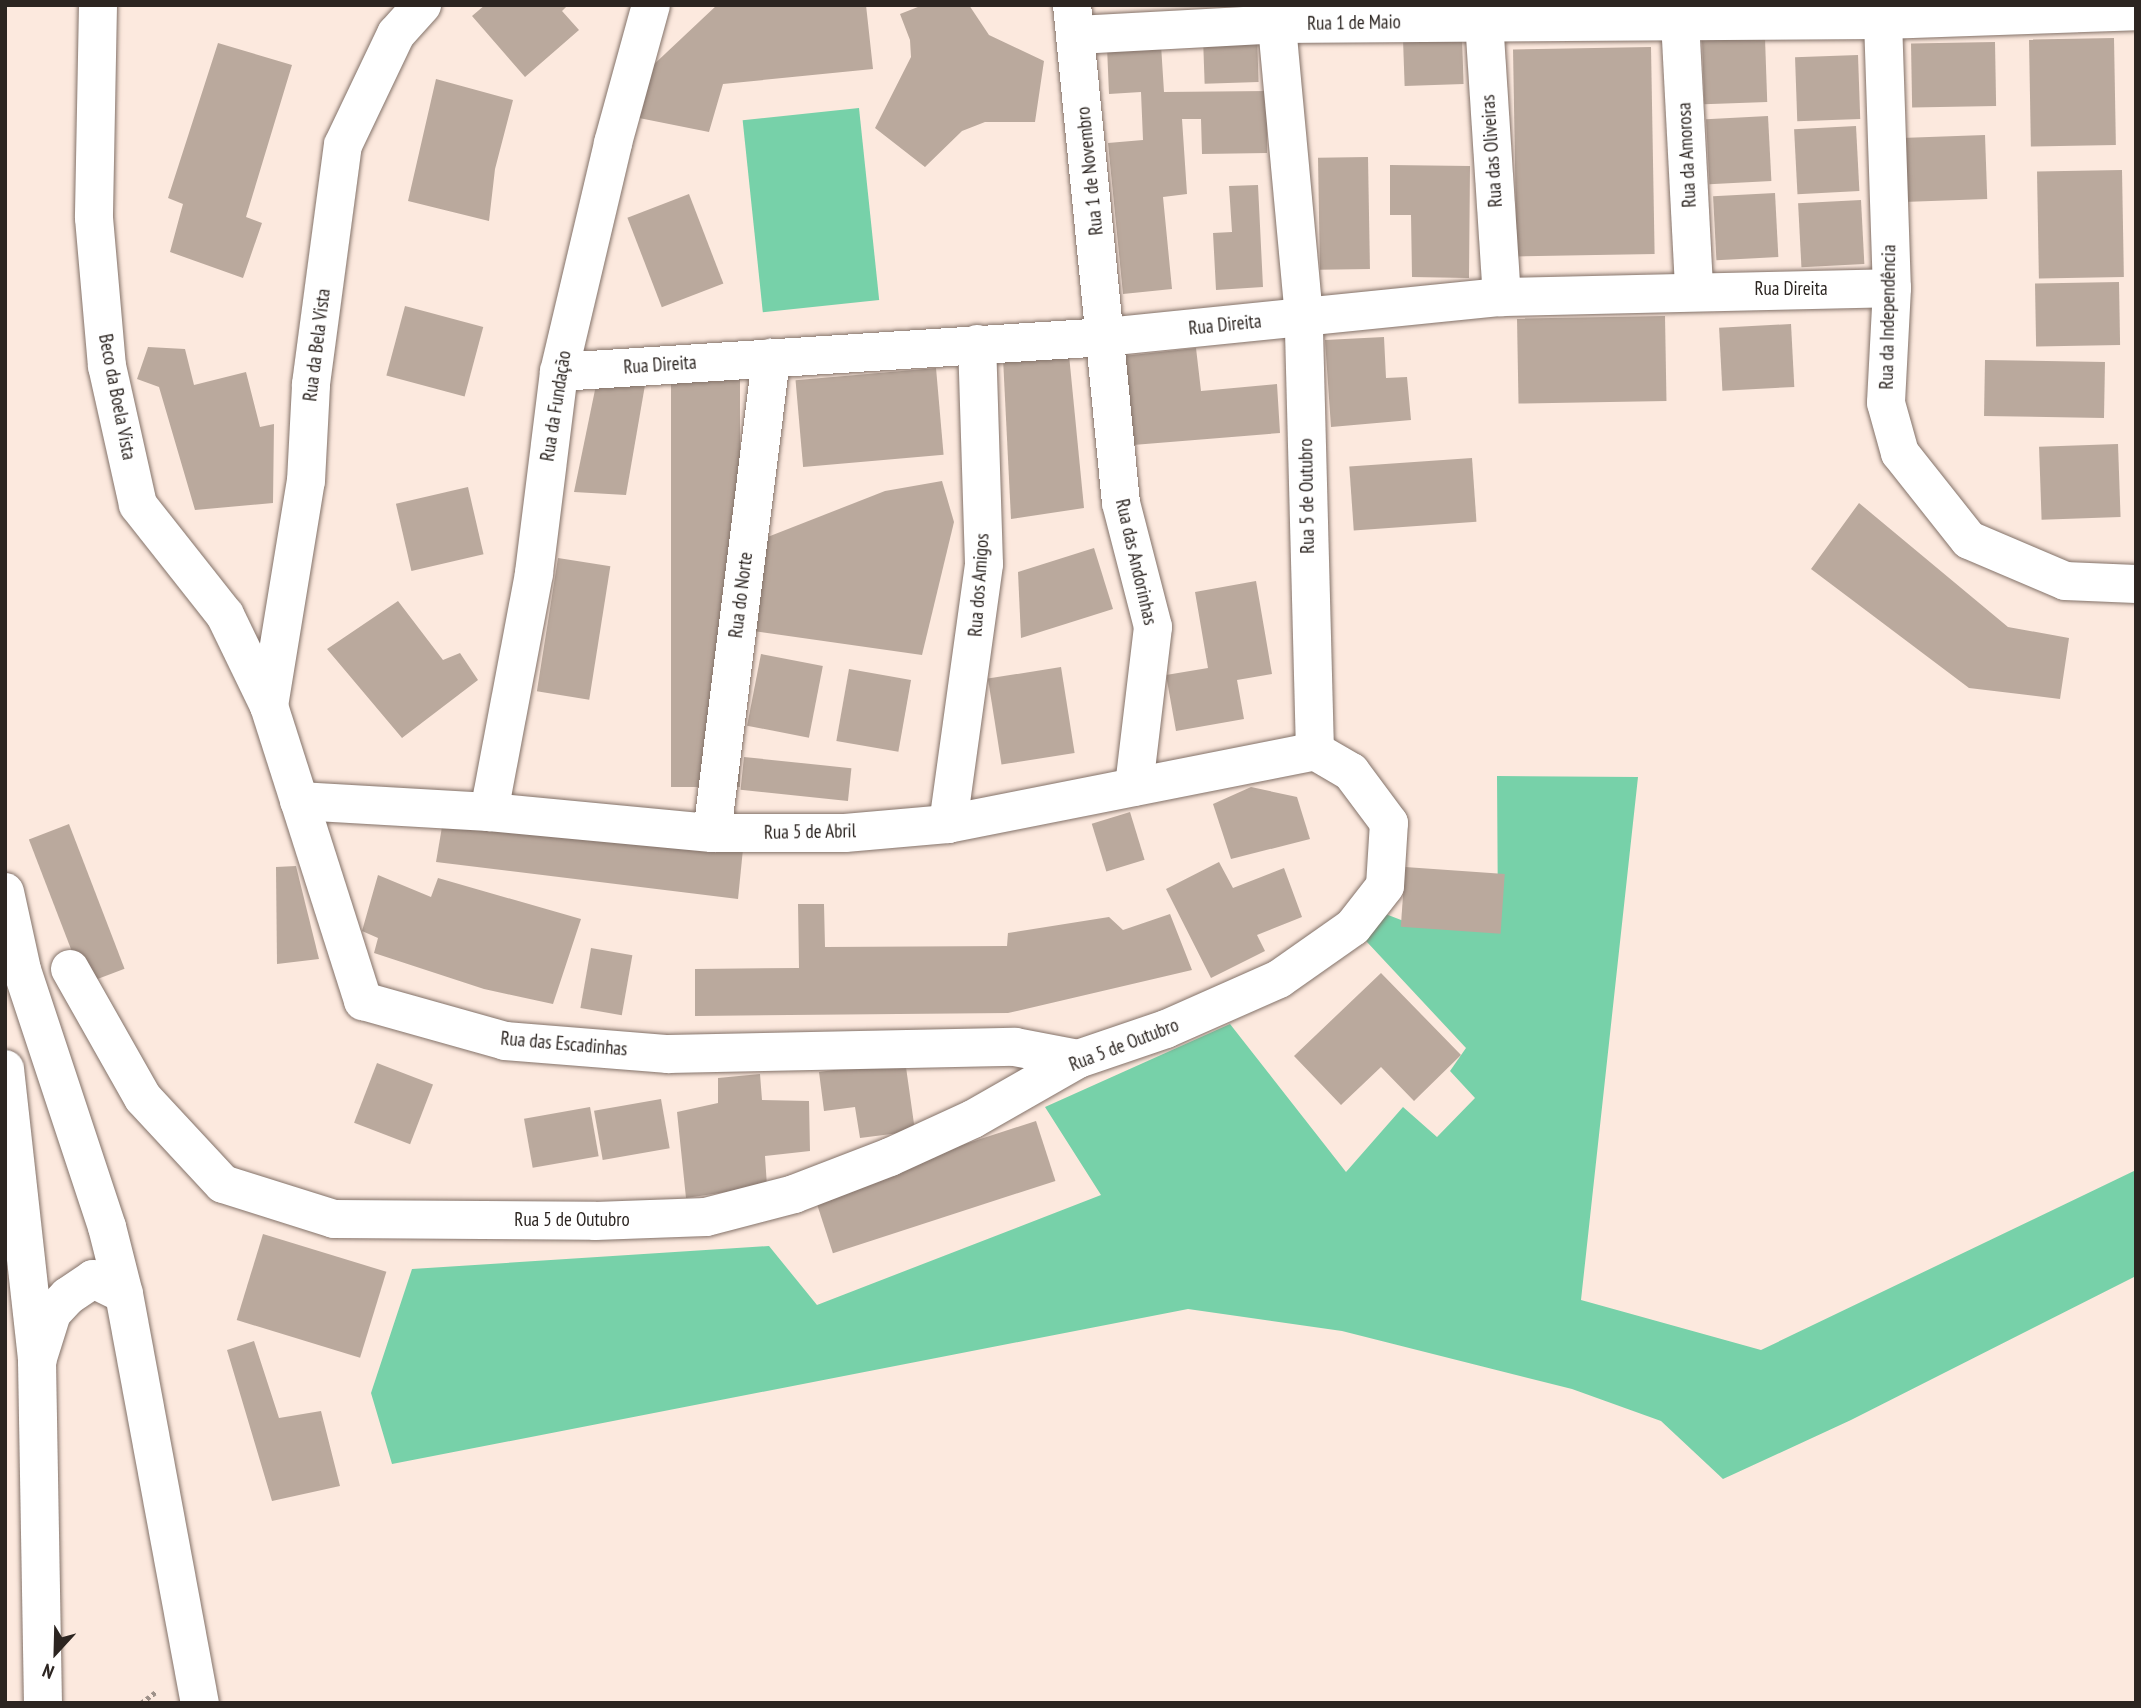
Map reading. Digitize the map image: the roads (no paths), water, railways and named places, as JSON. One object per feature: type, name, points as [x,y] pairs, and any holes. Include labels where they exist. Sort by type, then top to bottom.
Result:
[{"type":"street","name":"Beco da Boela Vista","points":[[98,5],[94,218],[107,366],[138,505],[225,615],[269,706]]},
{"type":"street","name":"Rua da Bela Vista","points":[[269,706],[306,481],[311,384],[343,145],[396,34],[422,5]]},
{"type":"street","name":"Rua da Fundação","points":[[489,811],[534,573],[559,372],[612,144],[651,5]]},
{"type":"street","name":"Rua 1 de Maio","points":[[1074,20],[1277,24],[1484,13],[1680,20],[1883,20],[2136,11]]},
{"type":"street","name":"Rua das Oliveiras","points":[[1484,13],[1502,297]]},
{"type":"street","name":"Rua 1 de Novembro","points":[[1074,20],[1106,337]]},
{"type":"street","name":"Rua da Amorosa","points":[[1680,20],[1694,289]]},
{"type":"street","name":"Rua da Independência","points":[[1883,20],[1892,288],[1886,402],[1900,453],[1969,540],[2065,581],[2136,584]]},
{"type":"street","name":"Rua 5 de Outubro","points":[[70,970],[143,1098],[223,1184],[334,1219],[706,1217],[794,1194],[890,1157],[972,1119],[1078,1059],[1166,1030],[1279,979],[1353,927],[1385,886],[1389,823],[1351,772],[1315,751],[1304,317],[1277,24]]},
{"type":"street","name":"Rua Direita","points":[[559,372],[1106,337],[1502,297],[1694,289],[1892,288]]},
{"type":"street","name":"Rua das Andorinhas","points":[[1106,337],[1121,503],[1153,627],[1133,787]]},
{"type":"street","name":"Rua dos Amigos","points":[[948,824],[984,564],[977,344]]},
{"type":"street","name":"Rua do Norte","points":[[712,833],[771,358]]},
{"type":"street","name":"Rua das Escadinhas","points":[[269,706],[363,1001],[505,1041],[668,1054],[1015,1047],[1078,1059]]},
{"type":"street","name":"Rua 5 de Abril","points":[[299,801],[489,811],[712,833],[845,833],[948,824],[1315,751]]},
{"type":"street","points":[[5,892],[22,970],[107,1227],[124,1293],[200,1703]]},
{"type":"street","points":[[5,1069],[37,1362],[44,1703]]},
{"type":"street","points":[[37,1362],[52,1313],[68,1296],[93,1279],[124,1293]]}]
